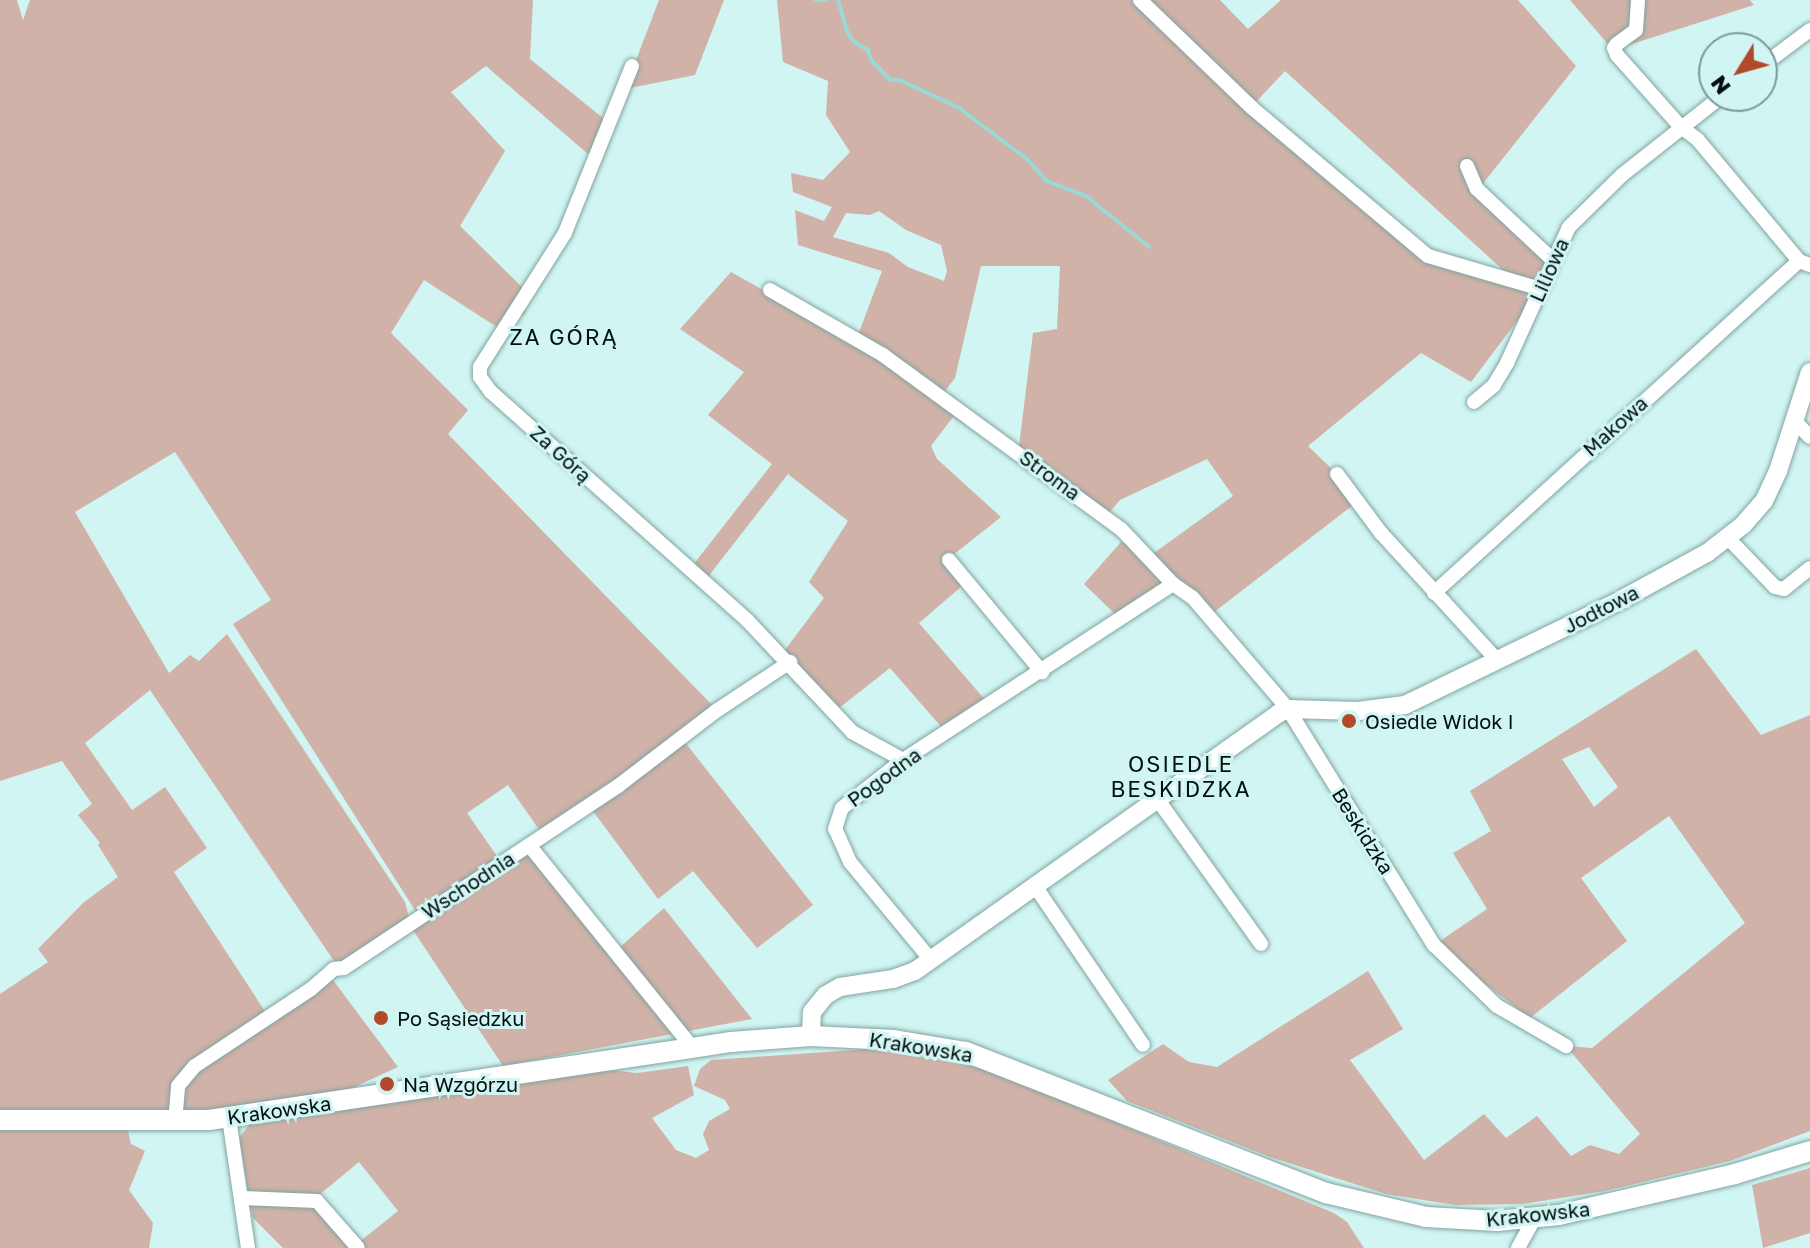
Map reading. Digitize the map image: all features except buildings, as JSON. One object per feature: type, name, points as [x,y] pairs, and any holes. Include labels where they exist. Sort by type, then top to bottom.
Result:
[{"type":"main road","name":"Krakowska","points":[[0,1120],[175,1122],[229,1118],[692,1047],[811,1036],[894,1040],[966,1052],[1353,1201],[1453,1220],[1530,1219],[1627,1201],[1735,1174],[1810,1151]]},
{"type":"street","points":[[1140,0],[1251,107],[1428,256],[1541,289]]},
{"type":"street","points":[[1638,1],[1636,30],[1614,48],[1805,263]]},
{"type":"street","points":[[1778,54],[1810,30]]},
{"type":"street","name":"Za Górą","points":[[632,66],[565,233],[480,367],[480,377],[491,392],[790,662],[852,732],[903,760]]},
{"type":"street","name":"Liliowa","points":[[1474,402],[1494,385],[1569,227],[1584,209],[1701,112]]},
{"type":"street","points":[[1467,166],[1477,189],[1553,260]]},
{"type":"street","name":"Makowa","points":[[1434,593],[1805,263]]},
{"type":"street","name":"Stroma","points":[[770,290],[883,355],[946,403],[1038,465],[1121,529],[1173,584],[1193,598],[1288,709]]},
{"type":"street","name":"Jodłowa","points":[[1288,709],[1358,711],[1405,705],[1621,600],[1728,538],[1764,501],[1778,471],[1810,372]]},
{"type":"street","points":[[1794,420],[1810,437]]},
{"type":"street","points":[[1337,474],[1381,533],[1497,660]]},
{"type":"street","points":[[1728,538],[1775,587],[1784,589],[1810,568]]},
{"type":"street","points":[[949,560],[1042,672]]},
{"type":"street","name":"Pogodna","points":[[931,960],[850,862],[835,829],[842,808],[849,799],[903,760],[1173,584]]},
{"type":"street","name":"Wschodnia","points":[[175,1122],[178,1086],[195,1066],[311,989],[334,969],[344,968],[529,845],[790,662]]},
{"type":"street","points":[[811,1036],[812,1012],[826,995],[840,987],[904,977],[1288,709]]},
{"type":"street","name":"Beskidzka","points":[[1288,709],[1434,945],[1497,1006],[1566,1046]]},
{"type":"street","points":[[1158,800],[1261,944]]},
{"type":"street","points":[[529,845],[692,1047]]},
{"type":"street","points":[[1035,886],[1143,1045]]},
{"type":"street","points":[[229,1118],[248,1248]]},
{"type":"street","points":[[242,1198],[317,1201],[358,1248]]},
{"type":"street","points":[[1518,1248],[1530,1226],[1530,1219]]},
{"type":"shaded area","points":[[0,0],[17,0],[23,20],[30,0],[533,0],[530,59],[609,123],[588,154],[486,66],[451,92],[505,151],[460,226],[528,293],[525,313],[503,331],[424,280],[391,333],[468,410],[448,434],[716,709],[645,764],[540,831],[508,785],[467,813],[499,859],[535,844],[620,947],[664,908],[752,1019],[503,1066],[409,924],[418,915],[233,624],[271,600],[175,452],[75,512],[169,673],[190,655],[199,661],[227,634],[405,902],[409,917],[344,961],[334,961],[150,690],[85,743],[132,810],[165,787],[207,848],[174,872],[268,1016],[333,980],[398,1067],[348,1090],[126,1122],[131,1144],[145,1151],[129,1190],[153,1223],[149,1248],[0,1248],[0,994],[48,962],[38,949],[83,903],[118,877],[98,845],[100,843],[78,815],[92,804],[62,761],[0,781]]},
{"type":"shaded area","points":[[659,0],[724,0],[695,75],[625,89]]},
{"type":"shaded area","points":[[777,0],[1220,0],[1248,29],[1281,0],[1518,0],[1576,66],[1481,186],[1555,254],[1541,289],[1471,382],[1421,353],[1308,446],[1337,474],[1357,502],[1209,616],[1173,584],[1154,553],[1233,496],[1207,459],[1120,500],[1108,514],[1019,446],[1033,333],[1057,329],[1060,266],[981,266],[955,378],[945,391],[938,392],[858,335],[882,271],[798,245],[795,210],[824,221],[832,207],[793,192],[791,173],[823,180],[850,152],[826,115],[828,81],[783,62]],"holes":[[[1285,71],[1503,270],[1536,287],[1428,256],[1252,106]],[[879,211],[906,230],[941,245],[947,271],[944,281],[908,267],[889,253],[833,237],[846,213],[870,215]]]},
{"type":"shaded area","points":[[1570,0],[1750,0],[1754,5],[1613,50]]},
{"type":"shaded area","points":[[731,272],[880,356],[966,420],[965,425],[953,417],[931,446],[937,459],[1001,517],[943,563],[962,586],[919,623],[986,701],[943,729],[890,668],[834,712],[782,654],[824,598],[809,582],[848,521],[788,474],[707,578],[693,565],[772,464],[708,415],[744,372],[680,329]]},
{"type":"shaded area","points":[[1121,542],[1137,550],[1165,586],[1117,616],[1084,584]]},
{"type":"shaded area","points":[[1696,649],[1761,735],[1810,715],[1810,1131],[1730,1161],[1605,1191],[1523,1204],[1455,1205],[1386,1194],[1270,1157],[1127,1101],[1108,1080],[1163,1044],[1189,1062],[1217,1067],[1368,971],[1403,1029],[1350,1060],[1424,1160],[1484,1114],[1506,1138],[1537,1116],[1571,1156],[1590,1145],[1619,1154],[1640,1134],[1566,1046],[1592,1048],[1745,923],[1669,816],[1581,878],[1627,941],[1530,1018],[1434,945],[1487,909],[1453,853],[1491,831],[1470,791]],"holes":[[[1589,747],[1618,787],[1594,807],[1562,759]]]},
{"type":"shaded area","points":[[684,741],[813,905],[757,948],[693,871],[658,899],[590,807]]},
{"type":"shaded area","points":[[868,1049],[968,1064],[1038,1090],[1334,1213],[1347,1222],[1364,1248],[363,1248],[358,1243],[398,1211],[359,1162],[319,1195],[248,1191],[239,1138],[249,1125],[598,1069],[637,1073],[688,1066],[694,1095],[652,1118],[676,1150],[696,1158],[709,1150],[703,1134],[709,1121],[730,1109],[725,1100],[694,1086],[700,1069],[711,1060]]},
{"type":"shaded area","points":[[1810,1168],[1810,1233],[1763,1248],[1752,1185]]},
{"type":"shaded area","points":[[250,1202],[312,1204],[352,1248],[283,1248],[253,1218]]},
{"type":"waterway","points":[[815,0],[827,0]]},
{"type":"waterway","points":[[838,0],[853,41],[868,50],[871,60],[890,80],[900,80],[959,108],[1027,159],[1047,181],[1086,196],[1149,247]]},
{"type":"place","name":"Osiedle Widok I","points":[[1349,721]]},
{"type":"place","name":"Po Sąsiedzku","points":[[381,1018]]},
{"type":"place","name":"Na Wzgórzu","points":[[387,1084]]},
{"type":"district","name":"ZA GÓRĄ","points":[[564,337]]},
{"type":"district","name":"OSIEDLE BESKIDZKA","points":[[1181,776]]}]
